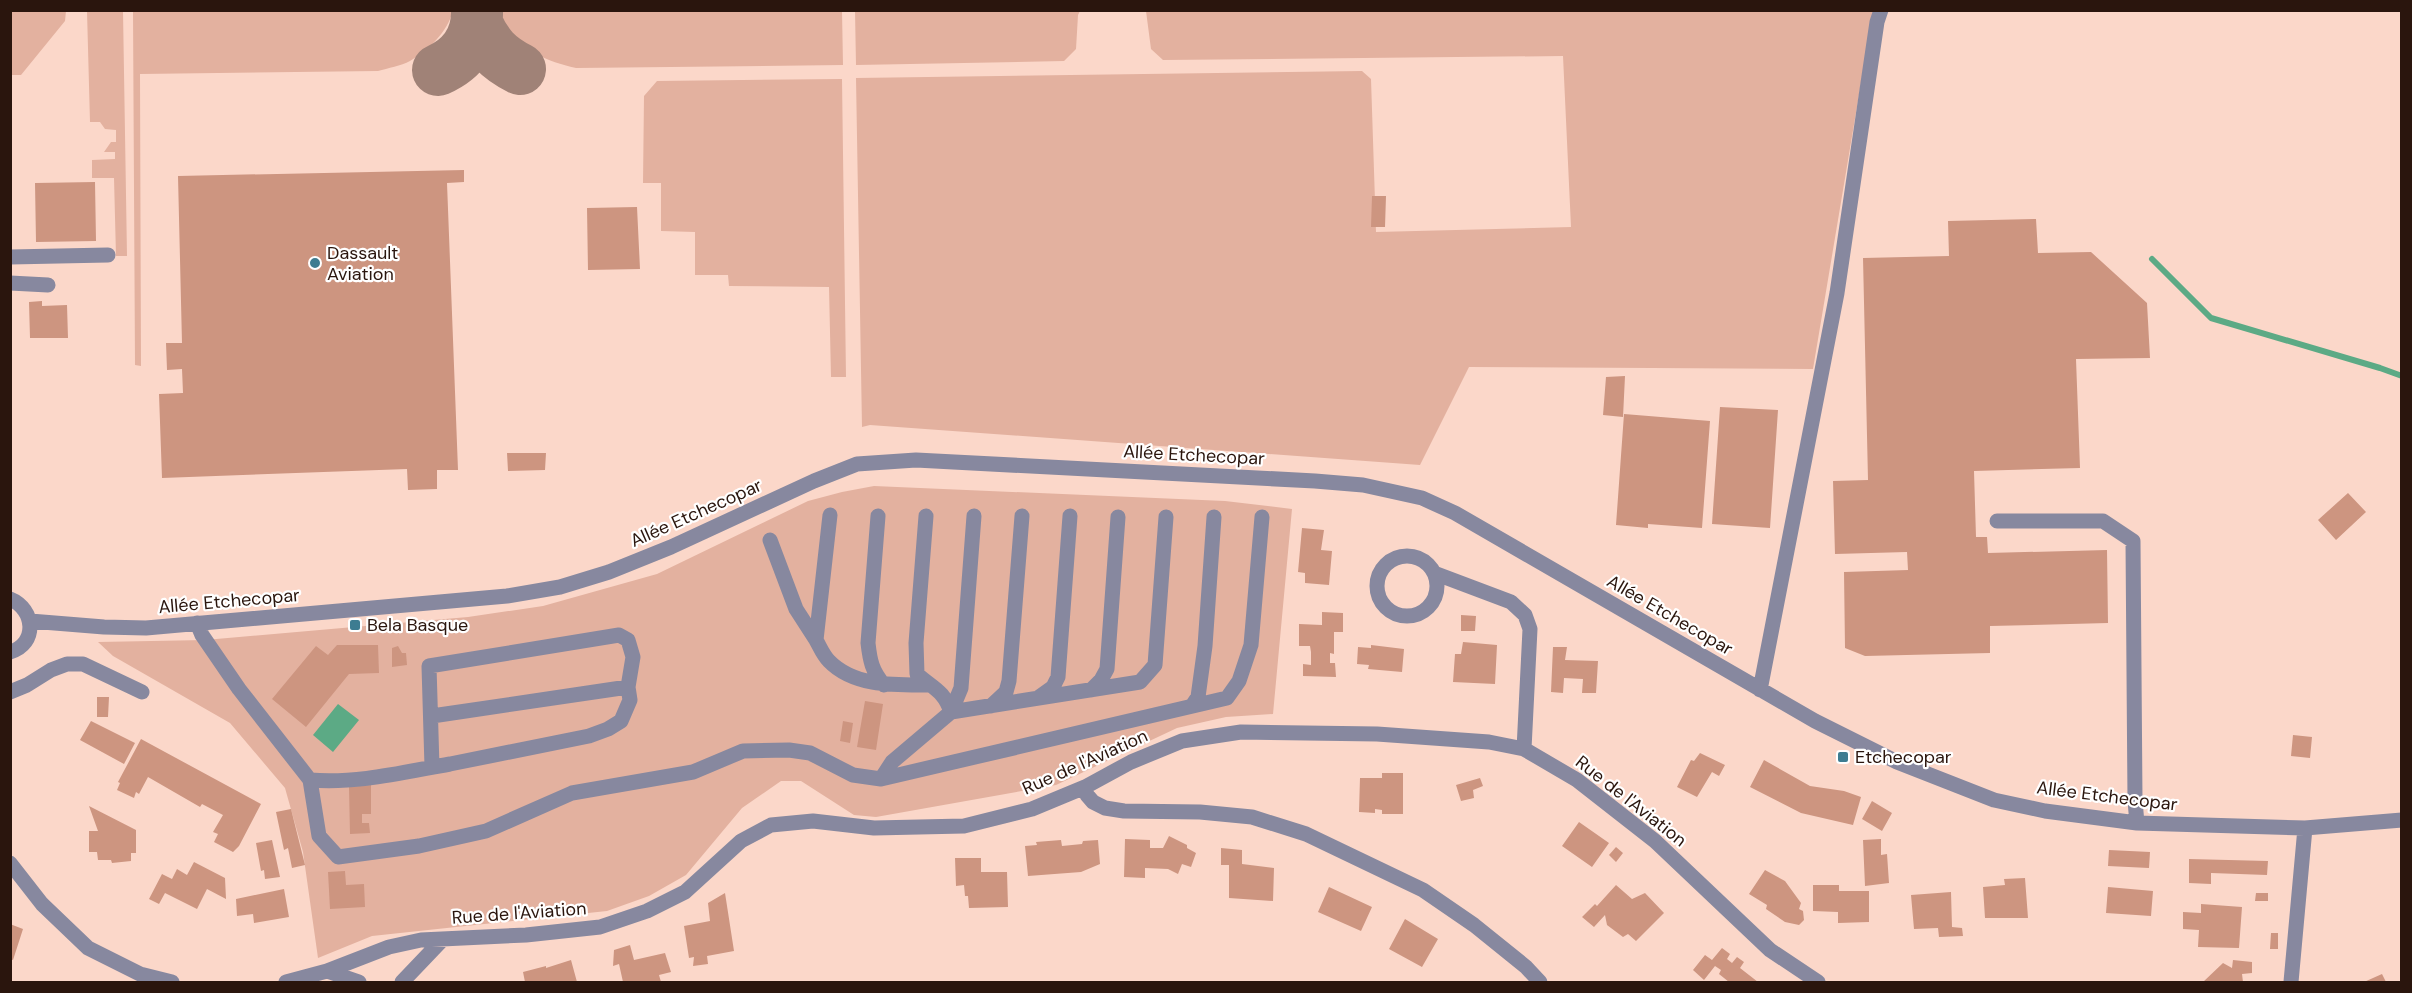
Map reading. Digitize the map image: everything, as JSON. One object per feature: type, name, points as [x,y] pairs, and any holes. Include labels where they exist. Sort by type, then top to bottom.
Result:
[{"type":"street","points":[[1760,690],[1838,293],[1877,22],[1881,10]]},
{"type":"street","points":[[10,257],[108,255]]},
{"type":"street","points":[[10,283],[48,285]]},
{"type":"street","name":"Allée Etchecopar","points":[[30,621],[146,628],[507,596],[560,587],[609,572],[671,548],[814,481],[857,464],[916,460],[1363,485],[1412,495],[1455,513],[1815,721],[1897,762],[1994,800],[2045,811],[2137,823],[2305,828]]},
{"type":"street","points":[[816,640],[830,515]]},
{"type":"street","points":[[878,516],[868,643],[870,663],[874,674],[884,685]]},
{"type":"street","points":[[926,516],[916,643],[917,674],[929,685],[940,690],[951,711]]},
{"type":"street","points":[[881,779],[892,762],[951,711],[961,688],[974,516]]},
{"type":"street","points":[[991,706],[1006,692],[1009,681],[1022,516]]},
{"type":"street","points":[[1036,699],[1053,687],[1058,677],[1070,516]]},
{"type":"street","points":[[1091,690],[1101,680],[1107,669],[1118,517]]},
{"type":"street","points":[[951,711],[1140,682],[1155,665],[1166,517]]},
{"type":"street","points":[[1192,706],[1198,697],[1205,646],[1214,517]]},
{"type":"street","points":[[197,624],[239,689],[310,780],[319,836],[338,857],[418,846],[486,831],[572,793],[693,772],[743,752],[789,750],[810,753],[853,775],[881,779],[1227,698],[1239,681],[1251,645],[1262,517]]},
{"type":"street","points":[[1997,522],[2103,522],[2133,541],[2137,823]]},
{"type":"street","points":[[770,540],[796,609],[826,658],[848,674],[884,685],[929,685]]},
{"type":"street","points":[[1434,573],[1511,602],[1525,615],[1530,629],[1524,749]]},
{"type":"street","points":[[10,599],[26,610],[30,621],[30,633],[25,643],[10,652]]},
{"type":"street","points":[[310,780],[338,782],[432,767],[589,736],[608,729],[621,721],[630,700],[628,687],[633,657],[628,640],[620,634],[429,666],[432,767]]},
{"type":"street","points":[[10,692],[67,664],[83,664],[142,692]]},
{"type":"street","points":[[432,716],[628,687]]},
{"type":"street","name":"Rue de l'Aviation","points":[[286,982],[327,971],[389,947],[421,940],[526,935],[600,927],[647,911],[685,892],[741,841],[771,825],[813,821],[874,828],[964,826],[1032,809],[1085,787],[1131,762],[1182,741],[1241,732],[1377,734],[1489,742],[1524,749],[1577,780],[1655,842],[1770,950],[1818,982]]},
{"type":"street","points":[[1085,787],[1087,795],[1093,802],[1105,808],[1124,811],[1200,812],[1252,817],[1306,834],[1423,891],[1474,925],[1526,967],[1540,982]]},
{"type":"street","points":[[2291,982],[2305,828],[2402,820]]},
{"type":"street","points":[[10,863],[42,904],[88,948],[140,974],[172,982]]},
{"type":"street","points":[[402,982],[443,939]]},
{"type":"street","points":[[327,971],[359,982]]},
{"type":"shaded area","points":[[855,10],[1080,11],[1076,49],[1064,61],[856,65]]},
{"type":"shaded area","points":[[10,11],[66,11],[65,21],[21,75],[11,75]]},
{"type":"shaded area","points":[[87,11],[123,11],[127,256],[116,256],[114,178],[92,178],[92,160],[115,159],[115,152],[104,152],[111,142],[116,142],[116,130],[105,129],[100,122],[90,122]]},
{"type":"shaded area","points":[[133,11],[453,11],[442,33],[424,52],[399,66],[378,71],[140,74],[141,366],[135,365]]},
{"type":"shaded area","points":[[497,11],[842,11],[843,65],[576,68],[539,56],[529,50],[511,34]]},
{"type":"shaded area","points":[[1146,11],[1876,11],[1871,23],[1813,369],[1469,367],[1420,465],[870,425],[862,427],[856,78],[1362,71],[1371,79],[1376,232],[1571,227],[1563,56],[1163,60],[1151,49]]},
{"type":"shaded area","points":[[842,79],[846,377],[831,377],[829,287],[729,286],[728,275],[695,275],[695,232],[661,231],[661,183],[643,183],[644,96],[657,81]]},
{"type":"shaded area","points":[[874,486],[1225,501],[1292,509],[1273,714],[1226,717],[1177,728],[1056,785],[876,817],[854,815],[801,781],[781,781],[742,808],[686,875],[649,896],[607,911],[372,936],[318,958],[303,852],[285,788],[230,723],[113,656],[98,642],[205,640],[468,617],[543,606],[657,574],[808,501]]},
{"type":"shaded area","points":[[338,704],[359,720],[333,752],[313,735]]},
{"type":"building","name":"Dassault Aviation","points":[[464,170],[464,182],[447,183],[458,470],[437,470],[437,489],[408,490],[407,469],[162,478],[159,394],[183,393],[182,369],[167,370],[166,343],[182,343],[178,176]]},
{"type":"building","points":[[95,182],[96,241],[36,242],[35,183]]},
{"type":"building","points":[[1372,196],[1386,196],[1385,227],[1371,227]]},
{"type":"building","points":[[637,207],[640,269],[588,270],[587,208]]},
{"type":"building","points":[[2036,219],[2038,253],[2091,252],[2147,303],[2150,358],[2076,359],[2080,468],[1974,471],[1976,537],[1987,537],[1988,553],[2107,550],[2108,623],[1990,626],[1990,653],[1865,656],[1845,648],[1844,572],[1908,570],[1907,552],[1835,554],[1833,481],[1868,480],[1863,258],[1949,256],[1948,221]]},
{"type":"building","points":[[42,301],[42,306],[67,305],[68,338],[30,338],[29,302]]},
{"type":"building","points":[[1625,376],[1623,417],[1603,415],[1606,377]]},
{"type":"building","points":[[1720,407],[1778,410],[1770,528],[1712,524]]},
{"type":"building","points":[[1624,414],[1710,421],[1702,528],[1648,524],[1648,528],[1616,525]]},
{"type":"building","points":[[507,453],[546,453],[545,470],[508,471]]},
{"type":"building","points":[[2348,493],[2366,512],[2336,540],[2318,520]]},
{"type":"building","points":[[1302,528],[1324,530],[1321,550],[1332,551],[1329,585],[1305,583],[1305,573],[1298,572]]},
{"type":"building","points":[[1322,612],[1343,613],[1343,632],[1334,632],[1334,654],[1330,653],[1330,663],[1335,663],[1336,677],[1303,676],[1303,664],[1311,665],[1311,652],[1310,646],[1299,646],[1299,624],[1322,625]]},
{"type":"building","points":[[1461,615],[1476,616],[1475,631],[1461,631]]},
{"type":"building","points":[[1463,642],[1497,645],[1495,684],[1453,682],[1455,654],[1461,654]]},
{"type":"building","points":[[337,645],[378,645],[379,673],[349,674],[306,727],[272,699],[316,646],[328,655]]},
{"type":"building","points":[[1371,645],[1404,649],[1402,672],[1368,669],[1369,665],[1357,664],[1358,647],[1371,648]]},
{"type":"building","points":[[398,646],[402,653],[406,653],[407,665],[392,667],[392,648]]},
{"type":"building","points":[[1553,647],[1567,647],[1565,660],[1598,661],[1596,693],[1582,693],[1583,679],[1564,678],[1563,693],[1551,692]]},
{"type":"building","points":[[97,697],[109,697],[108,717],[97,717]]},
{"type":"building","points":[[865,701],[883,704],[876,750],[857,747]]},
{"type":"building","points":[[91,721],[135,743],[124,764],[80,740]]},
{"type":"building","points":[[843,721],[853,723],[850,743],[840,741]]},
{"type":"building","points":[[2293,735],[2312,737],[2310,758],[2291,756]]},
{"type":"building","points":[[141,739],[261,804],[239,846],[233,852],[214,842],[218,834],[213,832],[223,815],[202,804],[200,807],[148,777],[139,794],[136,792],[134,798],[117,790],[120,783],[118,782]]},
{"type":"building","points":[[1700,753],[1725,765],[1719,776],[1712,772],[1697,797],[1677,787],[1691,760],[1694,761]]},
{"type":"building","points":[[1764,760],[1810,786],[1844,791],[1861,797],[1853,825],[1801,813],[1750,787]]},
{"type":"building","points":[[1382,773],[1403,773],[1403,814],[1382,814],[1382,810],[1375,809],[1375,813],[1359,812],[1360,778],[1382,778]]},
{"type":"building","points":[[1480,778],[1483,786],[1473,790],[1474,798],[1461,801],[1456,785]]},
{"type":"building","points":[[371,785],[371,814],[362,814],[362,823],[369,823],[370,833],[350,834],[349,787]]},
{"type":"building","points":[[1872,801],[1892,813],[1882,831],[1862,819]]},
{"type":"building","points":[[89,806],[136,830],[136,853],[131,853],[131,861],[112,863],[111,860],[98,860],[97,852],[89,852],[89,831],[98,831]]},
{"type":"building","points":[[291,809],[305,865],[292,868],[288,848],[284,850],[276,812]]},
{"type":"building","points":[[1579,822],[1609,843],[1592,867],[1562,846]]},
{"type":"building","points":[[1169,836],[1187,845],[1187,848],[1196,853],[1191,867],[1182,864],[1178,874],[1168,869],[1145,868],[1145,878],[1124,877],[1125,839],[1150,840],[1150,848],[1163,848]]},
{"type":"building","points":[[1881,839],[1881,855],[1887,854],[1889,883],[1865,886],[1863,840]]},
{"type":"building","points":[[272,840],[280,877],[265,879],[264,870],[261,871],[256,843]]},
{"type":"building","points":[[1061,840],[1062,846],[1098,840],[1100,864],[1081,872],[1028,876],[1025,846],[1037,845],[1036,842]]},
{"type":"building","points":[[1616,847],[1623,853],[1616,862],[1609,855]]},
{"type":"building","points":[[1221,848],[1242,850],[1242,864],[1274,868],[1273,901],[1229,898],[1229,865],[1221,865]]},
{"type":"building","points":[[2109,850],[2150,852],[2149,868],[2108,866]]},
{"type":"building","points":[[955,858],[981,858],[981,872],[1007,872],[1008,907],[969,908],[964,885],[956,886]]},
{"type":"building","points":[[2189,859],[2268,861],[2267,875],[2211,873],[2211,884],[2189,883]]},
{"type":"building","points":[[194,862],[225,878],[226,899],[207,889],[197,909],[165,893],[159,904],[149,899],[162,874],[172,879],[177,869],[187,875]]},
{"type":"building","points":[[1765,870],[1785,881],[1801,903],[1799,909],[1803,911],[1804,920],[1799,925],[1785,922],[1766,909],[1767,905],[1749,894]]},
{"type":"building","points":[[345,871],[346,885],[364,884],[365,907],[330,909],[328,872]]},
{"type":"building","points":[[2025,878],[2028,918],[1985,918],[1983,887],[2005,885],[2004,879]]},
{"type":"building","points":[[1616,885],[1632,899],[1645,893],[1664,913],[1636,941],[1628,934],[1623,937],[1607,925],[1605,915],[1594,927],[1582,917],[1595,904],[1597,906]]},
{"type":"building","points":[[1813,885],[1839,885],[1839,891],[1869,891],[1869,922],[1838,923],[1838,912],[1813,911]]},
{"type":"building","points":[[1329,887],[1372,907],[1361,931],[1318,912]]},
{"type":"building","points":[[2108,887],[2153,891],[2151,916],[2106,913]]},
{"type":"building","points":[[284,889],[289,917],[254,923],[253,914],[237,916],[236,899]]},
{"type":"building","points":[[1951,892],[1952,927],[1962,928],[1963,936],[1939,937],[1938,928],[1914,929],[1911,895]]},
{"type":"building","points":[[725,893],[734,951],[707,956],[708,964],[693,966],[694,957],[689,958],[684,926],[710,921],[708,903]]},
{"type":"building","points":[[2256,893],[2268,893],[2268,901],[2255,901]]},
{"type":"building","points":[[2201,904],[2242,907],[2239,948],[2198,947],[2199,930],[2183,929],[2183,912],[2201,913]]},
{"type":"building","points":[[1405,919],[1438,939],[1422,967],[1389,949]]},
{"type":"building","points":[[10,924],[23,929],[13,960],[10,959]]},
{"type":"building","points":[[2271,933],[2278,933],[2278,949],[2270,949]]},
{"type":"building","points":[[630,945],[634,960],[665,953],[671,972],[659,975],[661,982],[623,982],[619,964],[613,966],[614,950]]},
{"type":"building","points":[[1722,948],[1730,954],[1727,959],[1732,963],[1737,957],[1744,962],[1740,968],[1758,982],[1729,982],[1719,974],[1721,970],[1715,966],[1704,980],[1693,970],[1705,955],[1712,960]]},
{"type":"building","points":[[571,960],[577,982],[525,982],[523,972]]},
{"type":"building","points":[[2233,960],[2252,962],[2252,973],[2242,974],[2243,982],[2203,982],[2223,963],[2232,968]]},
{"type":"building","points":[[2382,974],[2386,982],[2364,982]]},
{"type":"waterway","points":[[2152,259],[2211,318],[2402,376]]},
{"type":"taxiway","points":[[438,70],[455,60],[467,47],[475,30],[477,10]]},
{"type":"taxiway","points":[[477,24],[494,51],[520,69]]},
{"type":"place","name":"Dassault Aviation","points":[[315,263]]},
{"type":"place","name":"Bela Basque","points":[[355,625]]},
{"type":"place","name":"Etchecopar","points":[[1843,757]]}]
